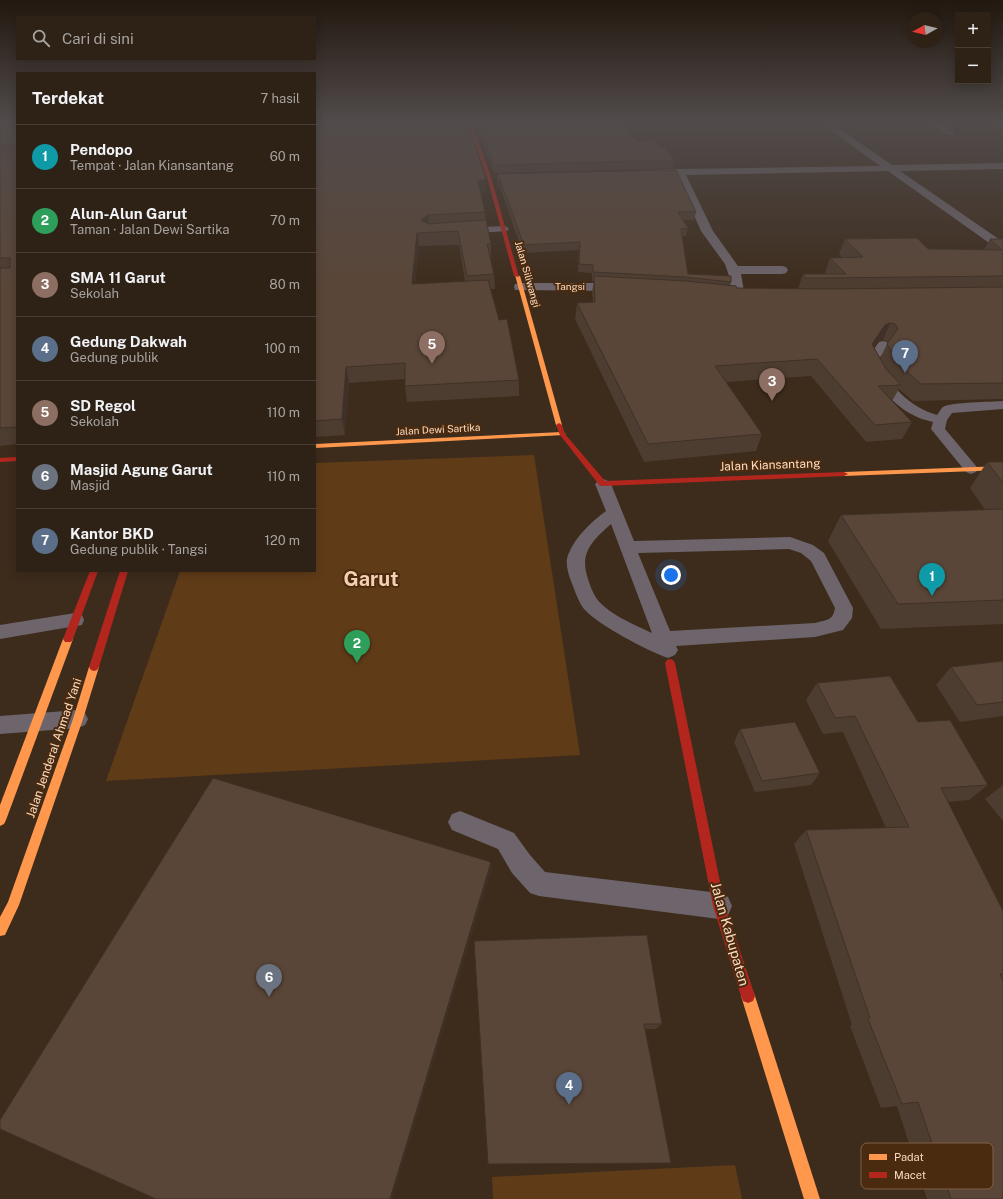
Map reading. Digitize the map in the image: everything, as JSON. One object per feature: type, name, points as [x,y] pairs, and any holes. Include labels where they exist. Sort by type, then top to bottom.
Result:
[{"type":"street","name":"Jalan Siliwangi","points":[[493,177],[504,229],[562,434]]},
{"type":"street","points":[[682,177],[708,232],[716,246],[730,262],[738,297]]},
{"type":"street","points":[[902,177],[998,240],[1003,247]]},
{"type":"street","points":[[733,270],[782,270]]},
{"type":"street","name":"Tangsi","points":[[520,286],[600,286],[638,288]]},
{"type":"street","points":[[722,295],[752,297]]},
{"type":"street","points":[[562,434],[603,484]]},
{"type":"street","name":"Jalan Dewi Sartika","points":[[316,446],[562,434]]},
{"type":"street","points":[[0,460],[16,459]]},
{"type":"street","name":"Jalan Kiansantang","points":[[603,484],[1003,468]]},
{"type":"street","name":"Jalan Jenderal Ahmad Yani","points":[[0,820],[94,572]]},
{"type":"street","name":"Jalan Jenderal Ahmad Yani","points":[[0,930],[13,905],[78,719],[124,572]]},
{"type":"street","name":"Jalan Kabupaten","points":[[667,651],[719,906],[812,1199]]},
{"type":"lane","points":[[459,231],[504,229]]},
{"type":"lane","points":[[883,345],[872,360],[876,372],[896,396],[920,413],[940,420]]},
{"type":"lane","points":[[971,469],[938,429],[940,420],[948,410],[965,407],[1003,405]]},
{"type":"lane","points":[[603,484],[667,651]]},
{"type":"lane","points":[[614,513],[598,526],[577,554],[575,568],[590,604],[602,614],[667,651],[815,630],[836,625],[842,618],[844,608],[818,557],[799,545],[790,543],[627,547]]},
{"type":"lane","points":[[0,632],[75,620]]},
{"type":"lane","points":[[0,725],[78,719]]},
{"type":"lane","points":[[460,822],[506,841],[521,864],[539,884],[719,906]]},
{"type":"shaded area","points":[[534,455],[580,755],[106,781],[180,572],[316,572],[316,463]]},
{"type":"shaded area","points":[[735,1165],[742,1199],[493,1199],[492,1177]]},
{"type":"building","points":[[0,177],[16,177],[16,427],[0,428],[0,268],[10,268],[10,258],[0,258]]},
{"type":"building","points":[[316,177],[485,177],[486,179],[478,181],[485,212],[428,215],[421,220],[428,224],[486,220],[491,244],[487,244],[494,274],[467,276],[458,231],[417,233],[412,284],[488,280],[499,320],[507,319],[519,380],[405,386],[405,363],[346,367],[342,419],[316,421]]},
{"type":"building","points":[[498,177],[679,177],[696,212],[678,212],[688,228],[681,229],[688,274],[731,276],[731,282],[685,277],[593,272],[593,265],[579,264],[580,242],[524,245]]},
{"type":"building","points":[[917,238],[928,249],[1002,250],[990,239],[1003,239],[1003,276],[805,278],[803,274],[846,274],[830,258],[863,257],[845,239]]},
{"type":"building","points":[[594,276],[686,281],[736,286],[737,288],[824,289],[1003,287],[1003,383],[921,384],[904,369],[887,344],[898,329],[895,324],[890,323],[885,325],[872,344],[886,369],[901,385],[878,386],[912,422],[875,425],[817,359],[715,366],[762,434],[648,444],[577,303],[595,302]]},
{"type":"building","points":[[987,462],[1003,462],[1003,483]]},
{"type":"building","points":[[1003,509],[1003,600],[898,604],[841,515]]},
{"type":"building","points":[[1003,661],[1003,702],[977,705],[951,667]]},
{"type":"building","points":[[890,676],[918,722],[950,720],[988,785],[941,788],[1003,911],[1003,974],[1000,974],[1003,981],[1003,1199],[951,1199],[948,1189],[993,1189],[993,1143],[932,1143],[918,1102],[902,1104],[868,1019],[870,1018],[806,830],[909,827],[855,716],[835,718],[817,683]]},
{"type":"building","points":[[795,722],[820,773],[762,781],[740,729]]},
{"type":"building","points":[[213,778],[491,862],[390,1199],[156,1199],[0,1129],[0,1120]]},
{"type":"building","points":[[647,935],[662,1024],[644,1024],[671,1163],[488,1164],[474,941]]},
{"type":"traffic: slow","points":[[517,276],[559,425]]},
{"type":"traffic: slow","points":[[316,446],[562,434]]},
{"type":"traffic: slow","points":[[844,474],[1003,468]]},
{"type":"traffic: slow","points":[[0,820],[68,639]]},
{"type":"traffic: slow","points":[[0,930],[13,905],[78,719],[94,667]]},
{"type":"traffic: slow","points":[[748,996],[812,1199]]},
{"type":"traffic: jam","points":[[489,177],[517,276]]},
{"type":"traffic: jam","points":[[559,425],[562,434],[603,484],[844,474]]},
{"type":"traffic: jam","points":[[0,460],[16,459]]},
{"type":"traffic: jam","points":[[68,639],[94,572]]},
{"type":"traffic: jam","points":[[94,667],[124,572]]},
{"type":"traffic: jam","points":[[670,663],[719,906],[748,996]]},
{"type":"place","name":"SD Regol","points":[[432,364]]},
{"type":"place","name":"Kantor BKD","points":[[905,373]]},
{"type":"place","name":"SMA 11 Garut","points":[[772,401]]},
{"type":"place","name":"Pendopo","points":[[932,596]]},
{"type":"place","name":"Alun-Alun Garut","points":[[357,663]]},
{"type":"place","name":"Masjid Agung Garut","points":[[269,997]]},
{"type":"place","name":"Gedung Dakwah","points":[[569,1105]]},
{"type":"district","name":"Garut","points":[[371,579]]}]
